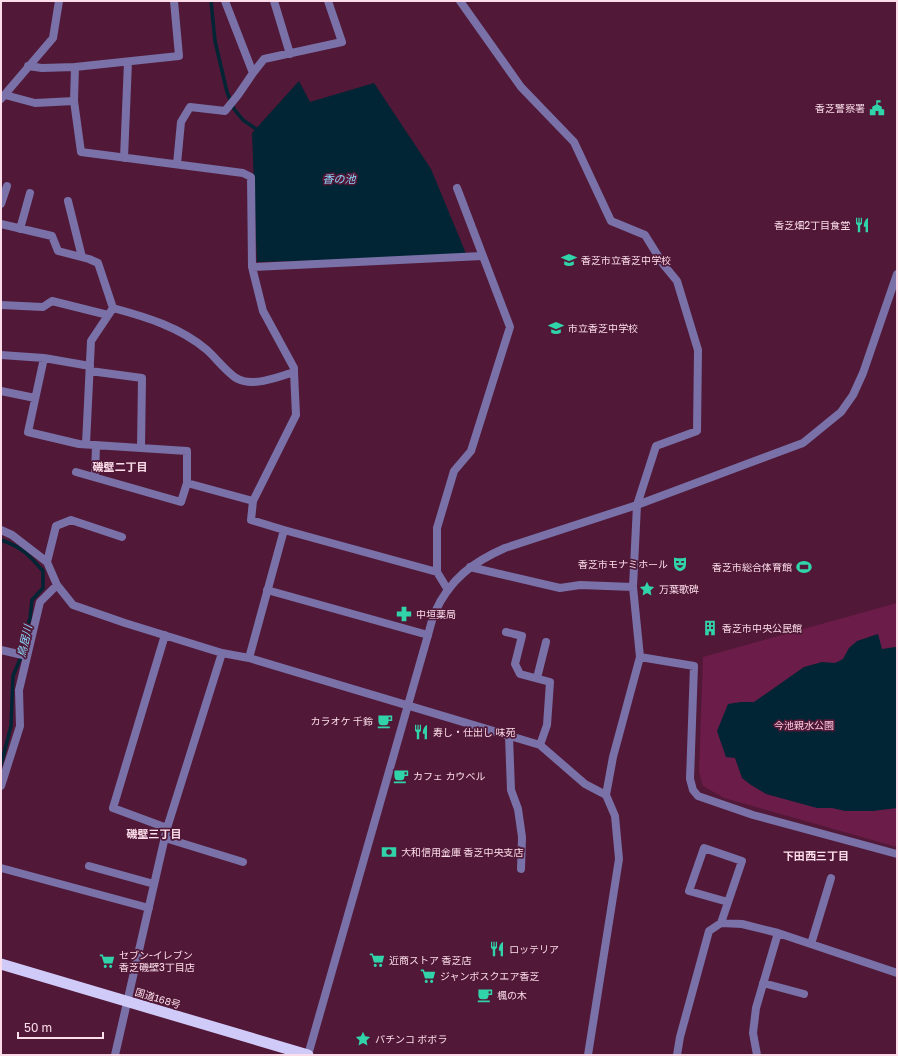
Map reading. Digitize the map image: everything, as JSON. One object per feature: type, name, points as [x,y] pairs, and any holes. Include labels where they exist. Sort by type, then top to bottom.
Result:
[{"type":"highway","name":"国道168号","points":[[1,964],[308,1055]]},
{"type":"street","points":[[59,1],[52,38],[3,97],[35,104],[74,101]]},
{"type":"street","points":[[28,66],[42,68],[75,67],[179,56],[174,1]]},
{"type":"street","points":[[226,1],[253,73]]},
{"type":"street","points":[[274,1],[290,54]]},
{"type":"street","points":[[177,164],[181,122],[190,107],[225,111],[264,60],[342,42],[328,1]]},
{"type":"street","points":[[460,1],[521,87],[574,142],[611,221],[645,235],[663,264],[677,281],[698,350],[697,431],[656,446],[637,505],[633,587],[640,657],[613,757],[606,795],[615,816],[619,859],[588,1055]]},
{"type":"street","points":[[124,158],[128,62]]},
{"type":"street","points":[[75,67],[74,101],[82,152],[243,173],[251,177],[252,267],[263,311],[294,368],[296,416],[253,501],[251,520],[437,572]]},
{"type":"street","points":[[1,204],[7,186]]},
{"type":"street","points":[[448,590],[437,572],[437,528],[454,472],[471,451],[510,327],[456,188]]},
{"type":"street","points":[[20,229],[30,193]]},
{"type":"street","points":[[68,201],[82,257]]},
{"type":"street","points":[[1,224],[52,236],[58,251],[82,257],[98,264],[111,311],[91,341],[86,444]]},
{"type":"street","points":[[252,267],[482,256]]},
{"type":"street","points":[[308,1055],[435,612],[448,590],[470,566],[484,557],[505,548],[637,505],[803,443],[842,412],[853,395],[863,373],[897,274]]},
{"type":"street","points":[[1,305],[43,307],[52,301],[151,318],[194,340],[238,379],[260,382],[294,372]]},
{"type":"street","points":[[1,355],[44,358],[90,369],[142,378],[141,448]]},
{"type":"street","points":[[44,358],[28,432],[79,444],[187,451],[187,483],[180,502],[76,472]]},
{"type":"street","points":[[1,391],[35,398]]},
{"type":"street","points":[[95,477],[96,445]]},
{"type":"street","points":[[187,483],[253,501]]},
{"type":"street","points":[[47,562],[56,526],[71,520],[122,537]]},
{"type":"street","points":[[1,530],[12,534],[47,562],[57,585],[73,605],[222,653],[249,658],[540,745],[585,784],[606,795]]},
{"type":"street","points":[[249,658],[284,530]]},
{"type":"street","points":[[470,566],[560,588],[580,585],[633,587]]},
{"type":"street","points":[[1,786],[20,726],[19,690],[40,602],[57,585]]},
{"type":"street","points":[[268,590],[428,636]]},
{"type":"street","points":[[506,632],[522,636],[515,664],[520,674],[550,682],[547,725],[540,745]]},
{"type":"street","points":[[165,635],[113,808],[167,828]]},
{"type":"street","points":[[537,678],[546,642]]},
{"type":"street","points":[[1,650],[27,656]]},
{"type":"street","points":[[115,1055],[167,828],[222,653]]},
{"type":"street","points":[[640,657],[694,666],[690,779],[693,790],[698,796],[753,816],[897,854]]},
{"type":"street","points":[[509,736],[511,790],[518,809],[522,837],[521,869]]},
{"type":"street","points":[[1,755],[10,758]]},
{"type":"street","points":[[165,838],[243,862]]},
{"type":"street","points":[[721,923],[742,861],[704,848],[689,891],[728,902]]},
{"type":"street","points":[[89,866],[154,884]]},
{"type":"street","points":[[1,868],[149,908]]},
{"type":"street","points":[[811,944],[831,878]]},
{"type":"street","points":[[677,1055],[680,1038],[709,931],[721,923],[742,924],[778,933],[897,973]]},
{"type":"street","points":[[757,1055],[752,1033],[756,1008],[778,933]]},
{"type":"street","points":[[763,983],[804,994]]},
{"type":"green space","name":"今池親水公園","points":[[897,603],[897,847],[724,798],[703,786],[699,772],[703,657]]},
{"type":"water","name":"香の池","points":[[299,81],[310,102],[374,83],[431,169],[467,256],[257,262],[252,133]]},
{"type":"water","name":"今池親水公園","points":[[878,634],[882,649],[896,647],[897,649],[897,808],[873,811],[845,811],[832,808],[817,808],[766,794],[742,778],[735,758],[726,757],[717,731],[728,704],[754,702],[804,667],[822,662],[835,663],[843,659],[849,648],[857,641]]},
{"type":"waterway","points":[[211,1],[215,41],[227,92],[234,109],[243,120],[259,131]]},
{"type":"waterway","name":"鳥居川","points":[[1,540],[25,552],[43,571],[43,588],[32,600],[30,618],[24,638],[21,657],[13,676],[11,726],[1,765]]},
{"type":"place","name":"香芝警察署","points":[[877,108]]},
{"type":"place","name":"香芝畑2丁目食堂","points":[[862,225]]},
{"type":"place","name":"香芝市立香芝中学校","points":[[569,260]]},
{"type":"place","name":"市立香芝中学校","points":[[556,328]]},
{"type":"place","name":"香芝市モナミホール","points":[[680,564]]},
{"type":"place","name":"香芝市総合体育館","points":[[804,567]]},
{"type":"place","name":"万葉歌碑","points":[[647,589]]},
{"type":"place","name":"中垣薬局","points":[[404,614]]},
{"type":"place","name":"香芝市中央公民館","points":[[710,628]]},
{"type":"place","name":"カラオケ 千鈴","points":[[385,721]]},
{"type":"place","name":"寿し・仕出し 味苑","points":[[421,732]]},
{"type":"place","name":"カフェ カウベル","points":[[401,776]]},
{"type":"place","name":"大和信用金庫 香芝中央支店","points":[[389,852]]},
{"type":"place","name":"ロッテリア","points":[[497,949]]},
{"type":"place","name":"近商ストア 香芝店","points":[[377,960]]},
{"type":"place","name":"セブン-イレブン 香芝磯壁3丁目店","points":[[107,961]]},
{"type":"place","name":"ジャンボスクエア香芝","points":[[428,976]]},
{"type":"place","name":"楓の木","points":[[485,995]]},
{"type":"place","name":"パチンコ ポポラ","points":[[363,1039]]},
{"type":"district","name":"磯壁二丁目","points":[[120,466]]},
{"type":"district","name":"磯壁三丁目","points":[[154,833]]},
{"type":"district","name":"下田西三丁目","points":[[816,855]]}]
